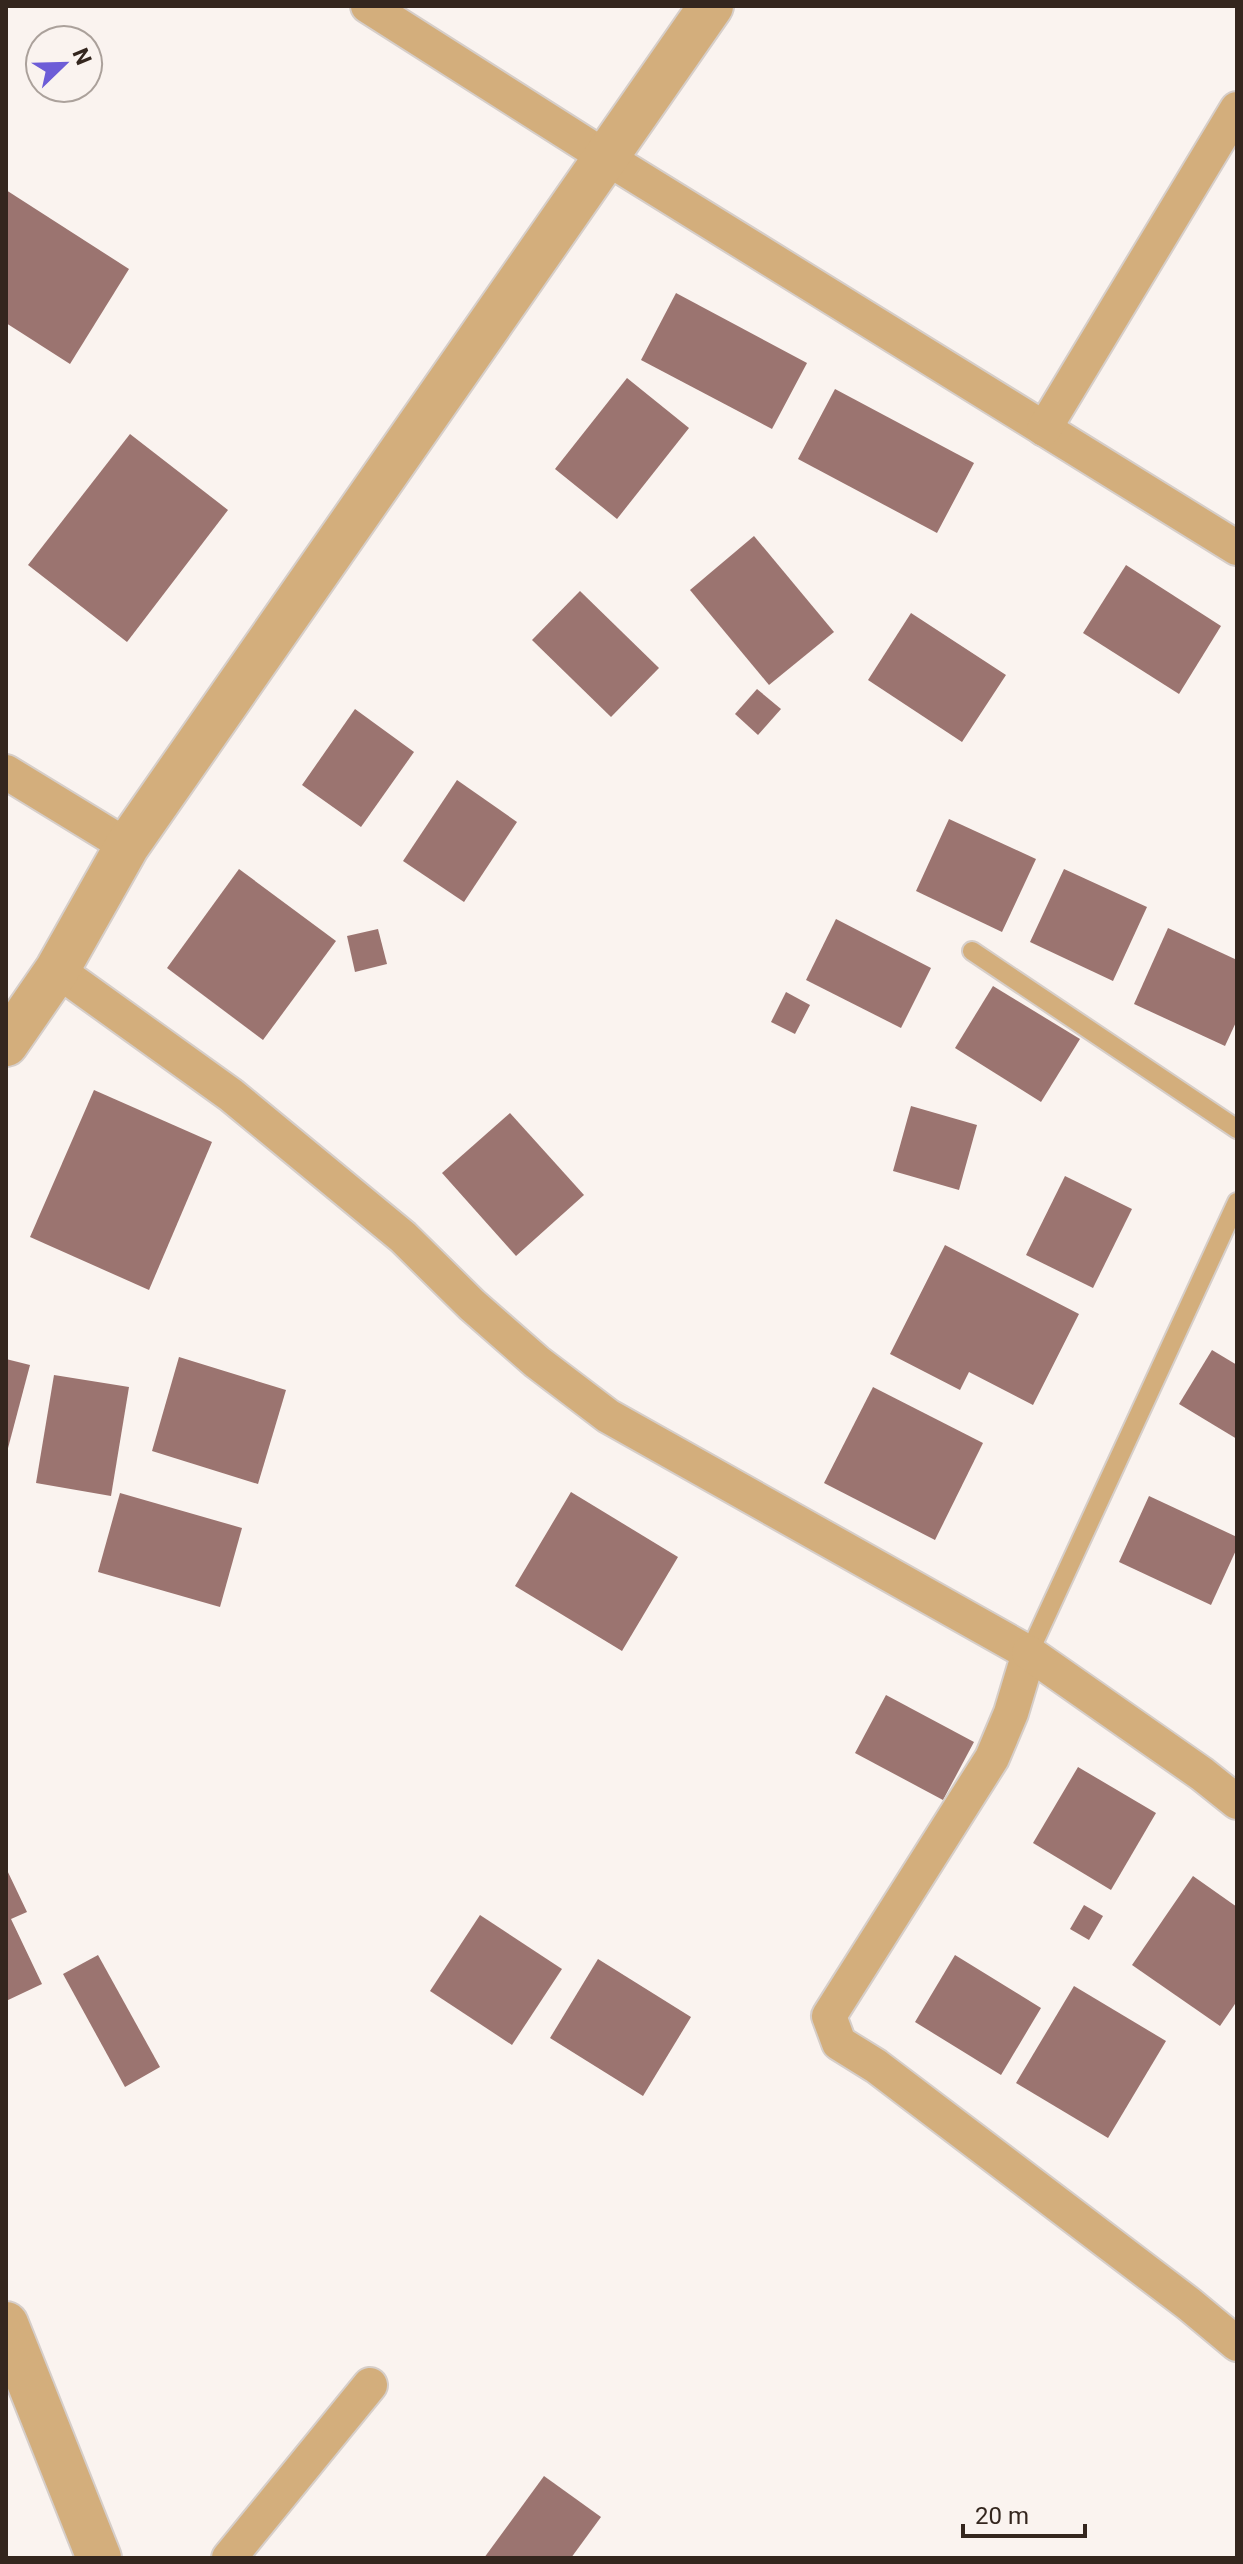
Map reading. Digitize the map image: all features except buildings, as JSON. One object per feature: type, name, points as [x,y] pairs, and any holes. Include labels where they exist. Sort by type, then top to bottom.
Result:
[{"type":"street","points":[[368,6],[607,158],[1237,548]]},
{"type":"street","points":[[6,1044],[57,970],[127,846],[711,6]]},
{"type":"street","points":[[1044,429],[1237,109]]},
{"type":"street","points":[[6,772],[127,846]]},
{"type":"street","points":[[57,970],[231,1095],[403,1237],[472,1305],[537,1362],[608,1416],[1029,1653],[1237,1802]]},
{"type":"street","points":[[1029,1653],[1011,1713],[992,1758],[829,2016],[839,2043],[888,2075],[1237,2344]]},
{"type":"street","points":[[6,2324],[99,2558]]},
{"type":"street","points":[[229,2558],[370,2385]]},
{"type":"lane","points":[[972,951],[1237,1129]]},
{"type":"lane","points":[[1029,1653],[1237,1202]]}]
